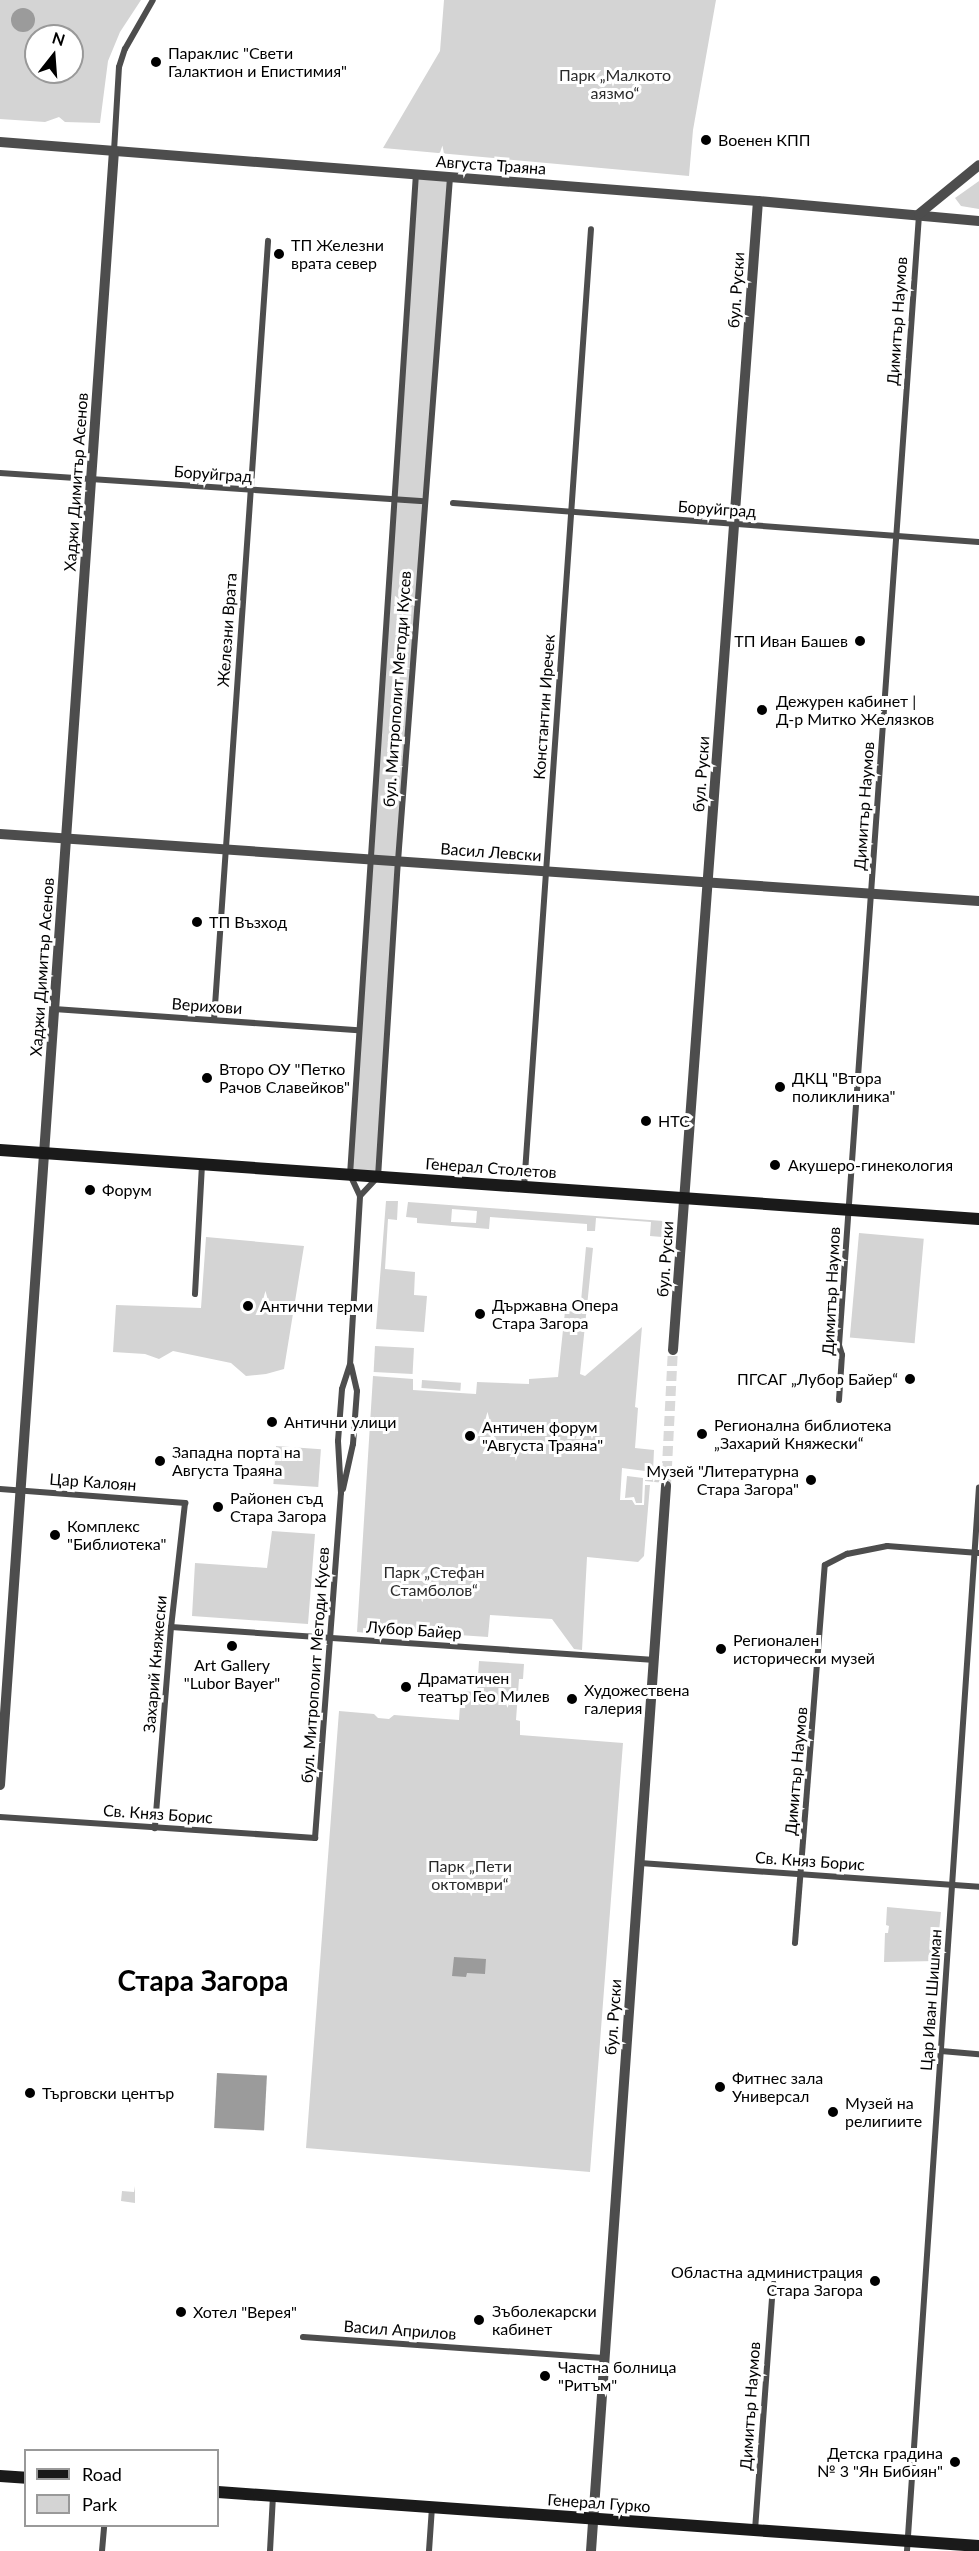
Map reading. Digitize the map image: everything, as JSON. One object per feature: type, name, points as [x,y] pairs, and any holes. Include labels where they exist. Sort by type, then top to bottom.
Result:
[{"type":"main road","name":"Генерал Столетов","points":[[0,1150],[979,1219]]},
{"type":"main road","points":[[0,2476],[24,2478]]},
{"type":"main road","name":"Генерал Гурко","points":[[219,2492],[754,2530],[907,2546],[979,2546]]},
{"type":"street","points":[[114,151],[119,68],[125,49],[153,0]]},
{"type":"street","name":"Августа Траяна","points":[[0,142],[758,201],[979,221]]},
{"type":"street","name":"Хаджи Димитър Асенов","points":[[0,1785],[114,151]]},
{"type":"street","points":[[919,214],[979,165]]},
{"type":"street","name":"бул. Митрополит Методи Кусев","points":[[315,1838],[341,1493],[338,1450],[342,1389],[350,1365],[360,1196],[350,1175],[358,1030],[416,174]]},
{"type":"street","name":"бул. Митрополит Методи Кусев","points":[[378,1177],[398,861],[450,177]]},
{"type":"street","name":"бул. Руски","points":[[673,1350],[758,201]]},
{"type":"street","name":"Димитър Наумов","points":[[839,1400],[842,1354],[839,1345],[919,214]]},
{"type":"street","name":"Константин Иречек","points":[[524,1187],[591,229]]},
{"type":"street","name":"Железни Врата","points":[[214,1020],[268,242]]},
{"type":"street","name":"Боруйград","points":[[0,473],[424,501]]},
{"type":"street","name":"Боруйград","points":[[453,503],[979,542]]},
{"type":"street","name":"Васил Левски","points":[[0,834],[979,901]]},
{"type":"street","name":"Верихови","points":[[54,1009],[358,1030]]},
{"type":"street","points":[[195,1293],[202,1165]]},
{"type":"street","points":[[360,1196],[378,1177]]},
{"type":"street","name":"бул. Митрополит Методи Кусев","points":[[341,1493],[352,1453],[357,1391],[350,1365]]},
{"type":"street","name":"бул. Руски","points":[[591,2551],[666,1486]]},
{"type":"street","name":"Цар Иван Шишман","points":[[907,2546],[977,1553],[979,1487]]},
{"type":"street","name":"Цар Калоян","points":[[0,1489],[185,1503]]},
{"type":"street","name":"Захарий Княжески","points":[[155,1828],[171,1627],[185,1503]]},
{"type":"street","name":"Димитър Наумов","points":[[795,1943],[825,1565],[847,1554],[887,1546],[977,1553]]},
{"type":"street","name":"Лубор Байер","points":[[171,1627],[655,1660]]},
{"type":"street","name":"Св. Княз Борис","points":[[0,1817],[315,1838]]},
{"type":"street","name":"Св. Княз Борис","points":[[640,1863],[979,1887]]},
{"type":"street","points":[[941,2051],[979,2054]]},
{"type":"street","name":"Димитър Наумов","points":[[754,2530],[773,2283]]},
{"type":"street","name":"Васил Априлов","points":[[303,2337],[603,2358]]},
{"type":"street","points":[[270,2551],[273,2496]]},
{"type":"street","points":[[429,2551],[432,2507]]},
{"type":"street","points":[[102,2551],[104,2527]]},
{"type":"green space","points":[[0,0],[141,0],[120,32],[108,61],[100,123],[65,122],[59,117],[45,122],[0,119]]},
{"type":"green space","name":"Парк „Малкото аязмо“","points":[[444,0],[716,0],[693,130],[689,176],[383,148],[440,51]]},
{"type":"green space","points":[[416,174],[450,177],[378,1177],[350,1175]]},
{"type":"green space","points":[[979,181],[979,209],[961,206],[955,198]]},
{"type":"green space","points":[[386,1201],[398,1201],[397,1220],[388,1219],[385,1269],[415,1272],[414,1295],[427,1296],[424,1332],[376,1329]]},
{"type":"green space","points":[[408,1202],[663,1221],[662,1237],[650,1236],[651,1222],[596,1218],[595,1231],[587,1231],[587,1224],[490,1217],[489,1229],[417,1223],[417,1218],[406,1217]],"holes":[[[452,1209],[477,1211],[476,1223],[451,1222]]]},
{"type":"green space","points":[[859,1233],[924,1239],[915,1343],[850,1338]]},
{"type":"green space","name":"Антични терми","points":[[206,1237],[304,1246],[284,1369],[246,1376],[231,1363],[173,1351],[159,1359],[145,1354],[113,1352],[116,1305],[201,1308]]},
{"type":"green space","name":"Парк „Стефан Стамболов“","points":[[586,1247],[593,1248],[580,1374],[585,1376],[642,1327],[635,1407],[638,1408],[635,1448],[654,1450],[653,1472],[622,1468],[620,1500],[632,1500],[635,1505],[644,1505],[645,1485],[650,1485],[644,1556],[638,1562],[587,1557],[582,1650],[574,1649],[552,1619],[490,1615],[488,1637],[370,1629],[367,1633],[357,1632],[373,1376],[413,1379],[413,1390],[476,1394],[477,1382],[529,1384],[529,1379],[558,1377],[565,1311],[580,1312]]},
{"type":"green space","points":[[375,1346],[414,1348],[413,1374],[374,1372]]},
{"type":"green space","points":[[422,1380],[461,1383],[460,1391],[421,1388]]},
{"type":"green space","points":[[276,1446],[321,1449],[318,1487],[273,1484]]},
{"type":"green space","points":[[658,1468],[665,1468],[664,1483],[645,1481],[645,1477],[657,1478]]},
{"type":"green space","points":[[627,1476],[643,1478],[642,1503],[636,1503],[634,1497],[625,1498]]},
{"type":"green space","points":[[272,1531],[315,1534],[308,1624],[192,1616],[195,1563],[267,1568]]},
{"type":"green space","name":"Парк „Пети октомври“","points":[[479,1661],[524,1664],[523,1679],[519,1679],[516,1720],[520,1721],[520,1735],[623,1743],[590,2172],[306,2148],[339,1711],[374,1714],[378,1718],[389,1719],[394,1715],[459,1720],[461,1691],[477,1692]]},
{"type":"green space","points":[[887,1907],[941,1912],[936,1961],[884,1962],[885,1933],[888,1933],[889,1926],[886,1925]]},
{"type":"green space","points":[[135,2186],[135,2203],[121,2201],[122,2191],[134,2192]]},
{"type":"shaded area","points":[[28,9],[34,15],[34,24],[24,24],[24,32],[14,29],[11,20],[14,11]]},
{"type":"shaded area","points":[[454,1957],[486,1959],[485,1974],[467,1973],[466,1977],[452,1976]]},
{"type":"shaded area","points":[[217,2073],[267,2076],[264,2131],[214,2128]]},
{"type":"tunnel","points":[[666,1486],[673,1350]]},
{"type":"place","name":"Параклис \"Свети Галактион и Епистимия\"","points":[[156,62]]},
{"type":"place","name":"Военен КПП","points":[[706,140]]},
{"type":"place","name":"ТП Железни врата север","points":[[279,254]]},
{"type":"place","name":"ТП Иван Башев","points":[[860,641]]},
{"type":"place","name":"Дежурен кабинет | Д-р Митко Желязков","points":[[762,710]]},
{"type":"place","name":"ТП Възход","points":[[197,922]]},
{"type":"place","name":"Второ ОУ \"Петко Рачов Славейков\"","points":[[207,1078]]},
{"type":"place","name":"ДКЦ \"Втора поликлиника\"","points":[[780,1087]]},
{"type":"place","name":"НТС","points":[[646,1121]]},
{"type":"place","name":"Акушеро-гинекология","points":[[775,1165]]},
{"type":"place","name":"Форум","points":[[90,1190]]},
{"type":"place","name":"Антични терми","points":[[248,1306]]},
{"type":"place","name":"Държавна Опера Стара Загора","points":[[480,1314]]},
{"type":"place","name":"ПГСАГ „Лубор Байер“","points":[[910,1379]]},
{"type":"place","name":"Антични улици","points":[[272,1422]]},
{"type":"place","name":"Регионална библиотека „Захарий Княжески“","points":[[702,1434]]},
{"type":"place","name":"Античен форум \"Августа Траяна\"","points":[[470,1436]]},
{"type":"place","name":"Западна порта на Августа Траяна","points":[[160,1461]]},
{"type":"place","name":"Музей \"Литературна Стара Загора\"","points":[[811,1480]]},
{"type":"place","name":"Районен съд Стара Загора","points":[[218,1507]]},
{"type":"place","name":"Комплекс \"Библиотека\"","points":[[55,1535]]},
{"type":"place","name":"Art Gallery \"Lubor Bayer\"","points":[[232,1646]]},
{"type":"place","name":"Регионален исторически музей","points":[[721,1649]]},
{"type":"place","name":"Драматичен театър Гео Милев","points":[[406,1687]]},
{"type":"place","name":"Художествена галерия","points":[[572,1699]]},
{"type":"place","name":"Фитнес зала Универсал","points":[[720,2087]]},
{"type":"place","name":"Търговски център","points":[[30,2093]]},
{"type":"place","name":"Музей на религиите","points":[[833,2112]]},
{"type":"place","name":"Областна администрация Стара Загора","points":[[875,2281]]},
{"type":"place","name":"Хотел \"Верея\"","points":[[181,2312]]},
{"type":"place","name":"Зъболекарски кабинет","points":[[479,2320]]},
{"type":"place","name":"Частна болница \"Ритъм\"","points":[[545,2376]]},
{"type":"place","name":"Детска градина № 3 \"Ян Бибиян\"","points":[[955,2462]]},
{"type":"district","name":"Стара Загора","points":[[203,1980]]}]
